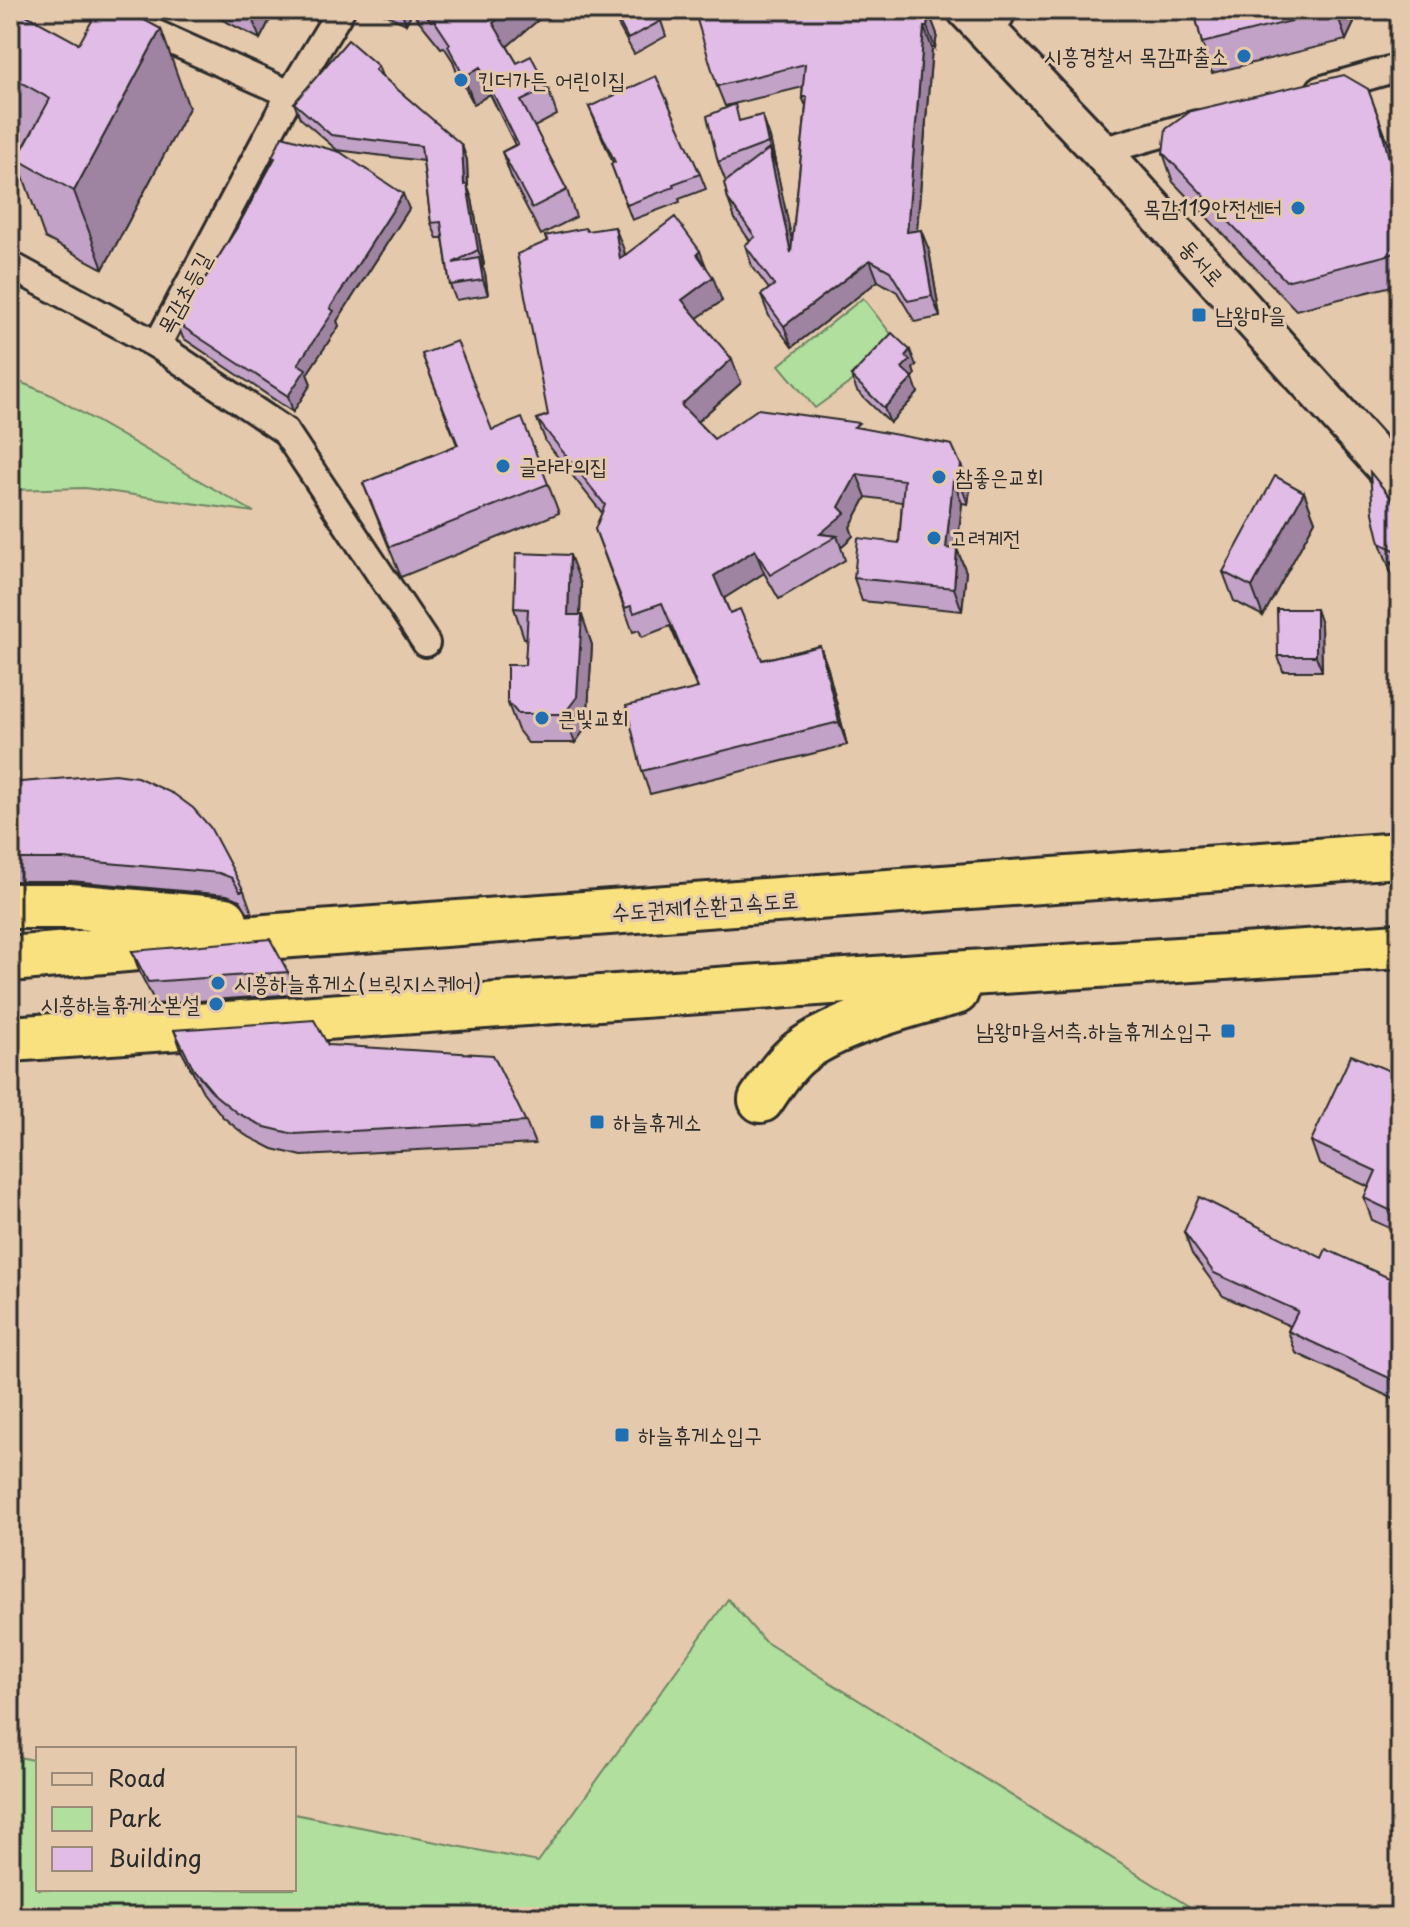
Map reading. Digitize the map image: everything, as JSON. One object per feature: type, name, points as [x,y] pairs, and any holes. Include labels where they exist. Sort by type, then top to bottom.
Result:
[{"type":"highway","name":"수도권제1순환고속도로","points":[[10,959],[1400,855]]},
{"type":"highway","points":[[10,906],[69,906],[351,932]]},
{"type":"highway","points":[[10,1039],[1400,946]]},
{"type":"highway","points":[[761,1100],[790,1062],[813,1043],[912,1003],[984,985],[1100,966]]},
{"type":"street","points":[[103,10],[290,94]]},
{"type":"street","name":"목감초등길","points":[[10,265],[157,345],[290,94],[341,10]]},
{"type":"street","name":"동서로","points":[[987,19],[1101,151],[1388,458],[1400,483]]},
{"type":"street","points":[[1295,97],[1400,67]]},
{"type":"street","points":[[1101,151],[1220,118]]},
{"type":"street","points":[[157,345],[285,431],[426,643]]},
{"type":"green space","points":[[863,298],[894,338],[848,384],[815,408],[779,365]]},
{"type":"green space","points":[[10,378],[49,394],[254,512],[85,488],[10,490]]},
{"type":"green space","points":[[728,1599],[764,1641],[1206,1917],[10,1917],[10,1755],[36,1761],[36,1891],[296,1891],[296,1814],[538,1862]]},
{"type":"building","points":[[10,10],[17,10],[79,44],[98,10],[126,10],[161,29],[74,191],[17,159],[50,99],[10,76]]},
{"type":"building","points":[[422,10],[509,10],[493,23],[517,63],[531,56],[548,88],[521,101],[567,190],[532,208],[502,152],[518,144],[480,67],[464,77],[448,46],[450,44],[434,20],[431,21]]},
{"type":"building","points":[[613,10],[655,10],[661,21],[628,39]]},
{"type":"building","points":[[694,10],[928,10],[907,232],[921,230],[932,296],[908,301],[890,271],[870,260],[784,326],[761,295],[774,285],[745,245],[755,237],[728,199],[724,183],[769,149],[791,253],[807,97],[802,97],[805,64],[717,86]]},
{"type":"building","points":[[1194,10],[1336,10],[1202,43]]},
{"type":"building","points":[[348,40],[378,66],[375,70],[462,145],[464,185],[467,184],[478,250],[453,263],[479,258],[483,280],[450,285],[441,222],[431,223],[421,146],[331,135],[294,103]]},
{"type":"building","name":"목감119안전센터","points":[[1344,75],[1368,89],[1379,119],[1400,202],[1400,252],[1286,281],[1163,153],[1166,129],[1191,111]]},
{"type":"building","points":[[656,76],[700,174],[627,205],[611,164],[615,162],[589,107]]},
{"type":"building","points":[[735,104],[739,121],[762,115],[768,143],[718,162],[707,116]]},
{"type":"building","points":[[282,136],[340,152],[403,194],[330,308],[334,311],[298,364],[306,369],[288,396],[177,323],[238,226],[275,158],[272,157]]},
{"type":"building","points":[[675,217],[700,251],[697,254],[713,277],[682,300],[732,359],[681,405],[714,439],[758,409],[859,423],[854,427],[952,445],[961,465],[959,480],[953,480],[946,548],[957,549],[954,588],[854,578],[858,538],[899,543],[904,480],[857,474],[839,507],[845,513],[820,534],[837,536],[770,575],[755,550],[714,576],[730,613],[740,609],[762,660],[820,646],[839,722],[642,771],[626,706],[698,688],[662,603],[634,613],[631,606],[625,608],[595,529],[605,505],[537,419],[548,415],[517,254],[548,241],[545,236],[585,228],[587,231],[615,227],[620,259]]},
{"type":"building","points":[[892,333],[910,350],[905,356],[910,360],[902,368],[913,378],[884,408],[851,376]]},
{"type":"building","name":"글라라의집","points":[[457,341],[492,430],[522,418],[548,484],[390,547],[363,483],[458,445],[422,354]]},
{"type":"building","points":[[1370,472],[1400,509],[1400,553],[1380,543],[1373,513]]},
{"type":"building","points":[[1275,476],[1304,492],[1252,587],[1223,572]]},
{"type":"building","points":[[516,553],[570,555],[568,615],[582,615],[577,697],[564,714],[518,714],[507,701],[507,665],[525,665],[528,609],[514,608]]},
{"type":"building","points":[[1400,555],[1400,574],[1391,563]]},
{"type":"building","points":[[1277,609],[1316,609],[1316,656],[1278,656]]},
{"type":"building","points":[[115,774],[137,777],[174,794],[193,808],[210,827],[244,891],[240,891],[232,878],[219,873],[63,859],[10,859],[10,783]]},
{"type":"building","points":[[270,939],[288,972],[148,982],[132,951]]},
{"type":"building","points":[[314,1020],[328,1045],[493,1055],[526,1122],[294,1134],[265,1127],[237,1113],[215,1095],[194,1070],[174,1030]]},
{"type":"building","points":[[1351,1055],[1400,1075],[1400,1215],[1364,1198],[1376,1171],[1311,1141]]},
{"type":"building","points":[[1199,1197],[1322,1258],[1326,1249],[1400,1283],[1400,1383],[1288,1331],[1298,1311],[1214,1273],[1184,1232]]},
{"type":"place","name":"시흥경찰서 목감파출소","points":[[1244,56]]},
{"type":"place","name":"킨더가든 어린이집","points":[[461,80]]},
{"type":"place","name":"목감119안전센터","points":[[1298,208]]},
{"type":"place","name":"남왕마을","points":[[1199,315]]},
{"type":"place","name":"글라라의집","points":[[503,466]]},
{"type":"place","name":"참좋은교회","points":[[939,477]]},
{"type":"place","name":"고려계전","points":[[934,538]]},
{"type":"place","name":"큰빛교회","points":[[542,718]]},
{"type":"place","name":"시흥하늘휴게소(브릿지스퀘어)","points":[[218,983]]},
{"type":"place","name":"시흥하늘휴게소본설","points":[[216,1004]]},
{"type":"place","name":"남왕마을서측.하늘휴게소입구","points":[[1228,1031]]},
{"type":"place","name":"하늘휴게소","points":[[597,1122]]},
{"type":"place","name":"하늘휴게소입구","points":[[622,1435]]}]
